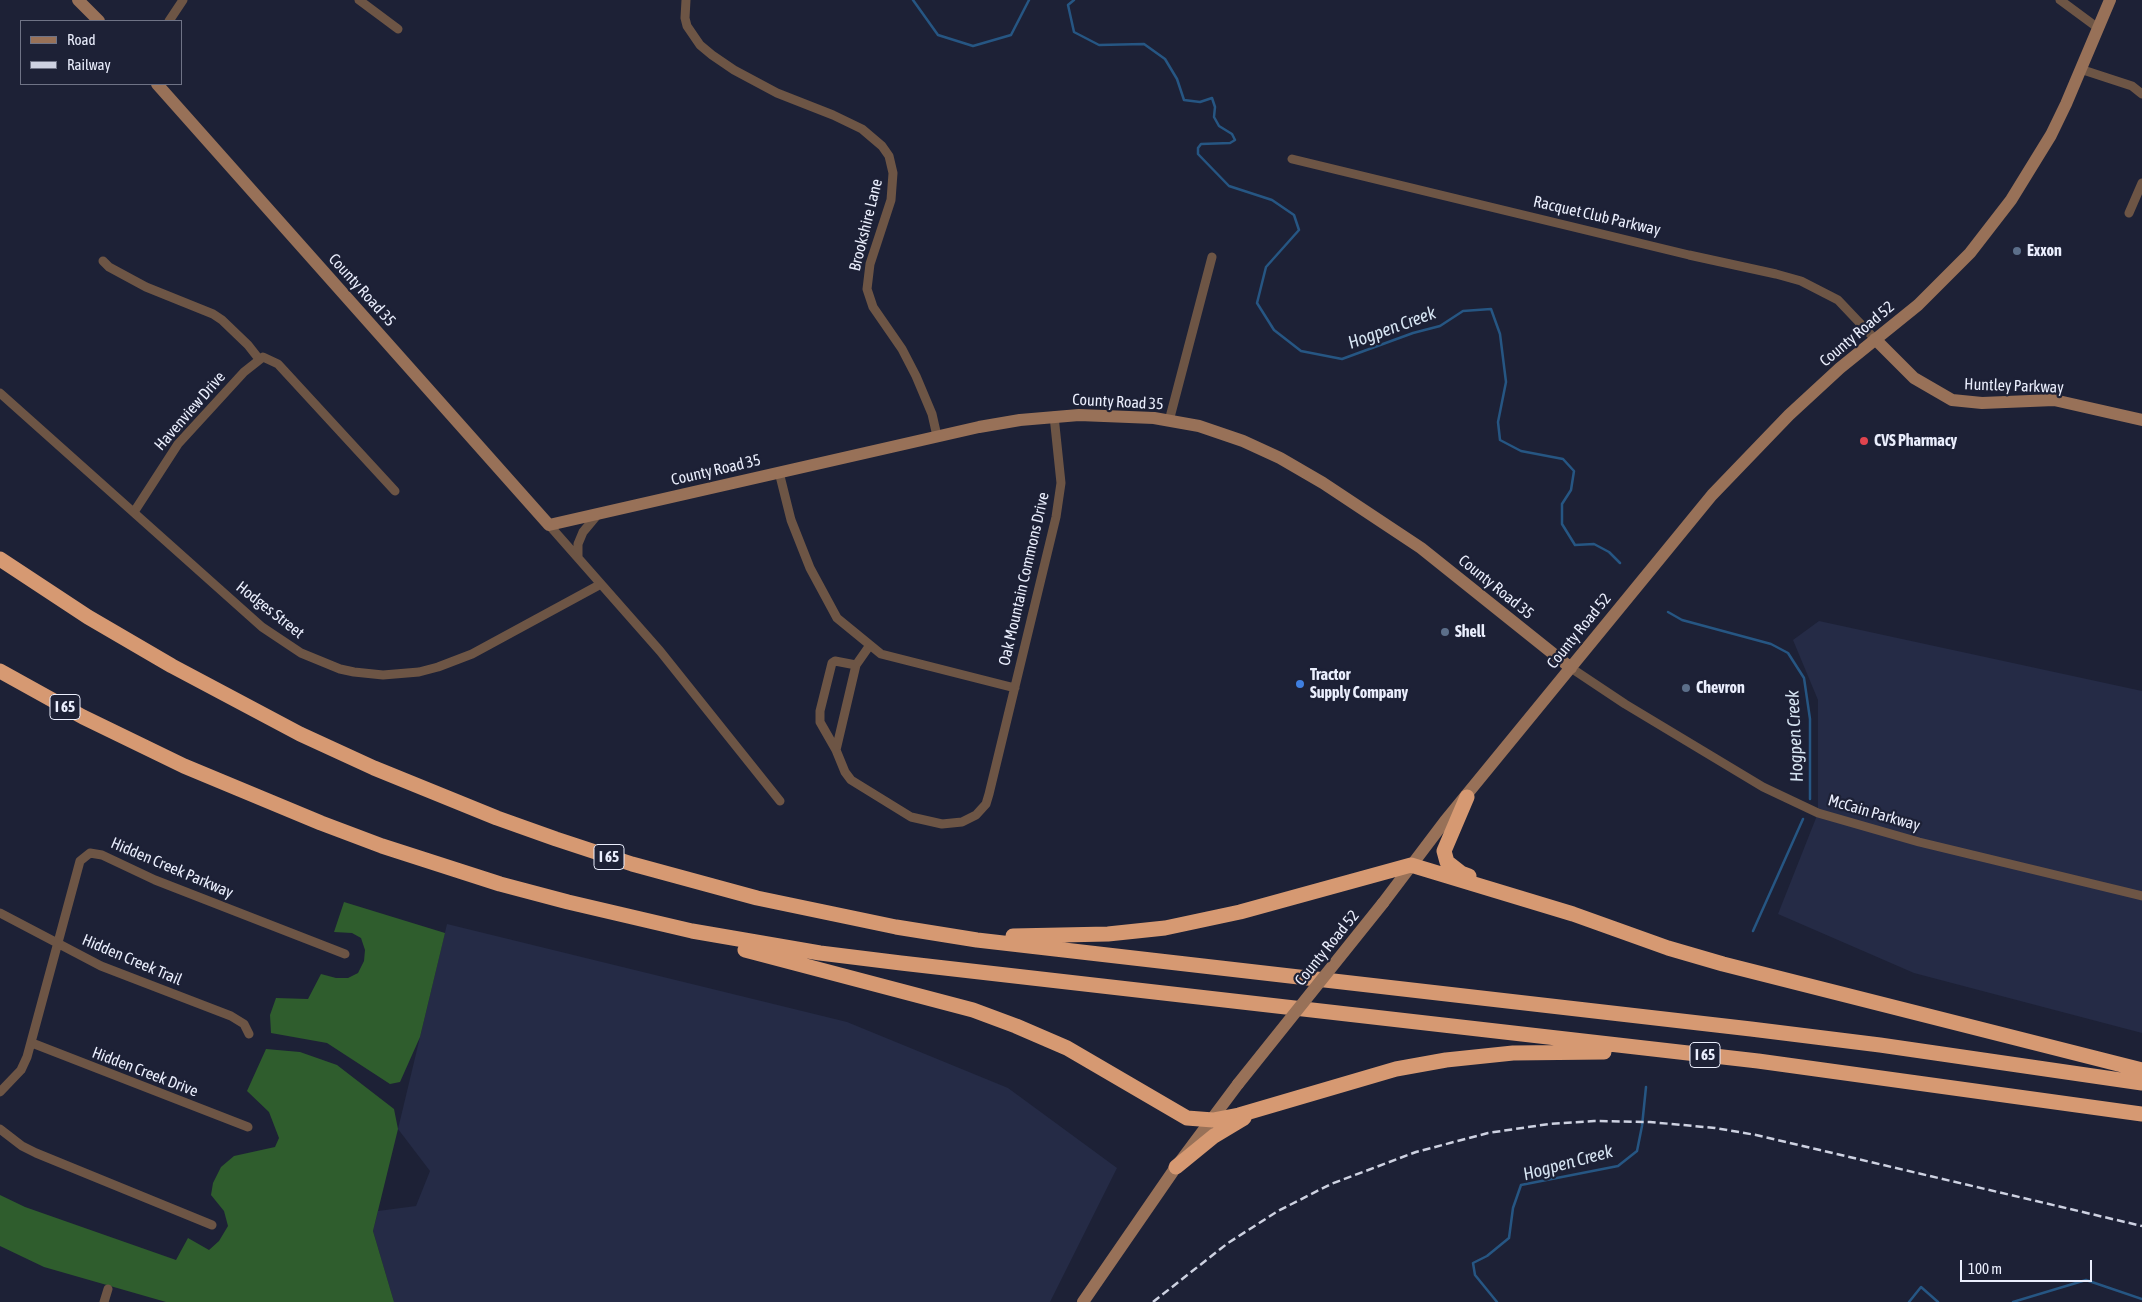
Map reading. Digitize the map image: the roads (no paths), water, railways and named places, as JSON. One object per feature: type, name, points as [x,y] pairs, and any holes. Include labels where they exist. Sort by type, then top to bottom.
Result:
[{"type":"highway","name":"I 65","points":[[0,559],[94,621],[188,676],[300,734],[410,784],[497,818],[632,864],[757,898],[896,927],[977,940],[1760,1030],[2142,1083]]},
{"type":"highway","name":"I 65","points":[[0,671],[83,717],[169,759],[312,820],[450,869],[581,906],[692,931],[820,953],[1903,1079],[2142,1114]]},
{"type":"highway","points":[[1467,797],[1444,851],[1447,862],[1461,874],[1552,908],[1660,945],[1723,964],[2142,1070]]},
{"type":"highway","points":[[896,927],[1017,936],[1081,936],[1137,932],[1232,914],[1410,865],[1552,908]]},
{"type":"highway","points":[[581,906],[973,1010],[1067,1048],[1186,1118],[1213,1120],[1258,1110],[1396,1069],[1470,1056],[1570,1051],[1713,1056]]},
{"type":"highway","points":[[1176,1167],[1214,1136],[1258,1110]]},
{"type":"street","points":[[78,0],[98,20]]},
{"type":"street","points":[[170,20],[183,0]]},
{"type":"street","points":[[359,0],[398,29]]},
{"type":"street","name":"Brookshire Lane","points":[[686,0],[685,18],[687,26],[700,45],[712,55],[734,70],[764,86],[862,129],[882,146],[889,156],[894,173],[891,200],[870,264],[867,289],[873,307],[902,349],[916,376],[932,414],[938,436]]},
{"type":"street","points":[[2060,0],[2098,28]]},
{"type":"street","name":"County Road 52","points":[[1082,1302],[1176,1167],[1213,1120],[1238,1084],[1383,903],[1410,865],[1677,536],[1758,446],[1822,384],[1944,281],[1970,253],[1998,218],[2032,168],[2051,135],[2110,0]]},
{"type":"street","points":[[2080,69],[2132,86],[2142,94]]},
{"type":"street","name":"County Road 35","points":[[158,85],[549,525],[938,436],[1020,420],[1099,414],[1169,421],[1199,426],[1243,441],[1280,458],[1323,483],[1414,542],[1571,668]]},
{"type":"street","name":"Racquet Club Parkway","points":[[1292,159],[1802,281],[1838,300],[1875,339]]},
{"type":"street","points":[[2129,213],[2142,183]]},
{"type":"street","points":[[1169,421],[1212,257]]},
{"type":"street","points":[[103,260],[109,267],[146,287],[218,317],[248,344],[259,359],[266,358],[278,364],[395,491]]},
{"type":"street","name":"Huntley Parkway","points":[[1875,339],[1914,378],[1952,400],[1982,403],[2054,400],[2142,420]]},
{"type":"street","name":"Havenview Drive","points":[[134,512],[178,444],[244,372],[259,359]]},
{"type":"street","name":"Hodges Street","points":[[0,393],[276,638],[314,659],[354,672],[396,674],[419,672],[453,662],[489,645],[601,584]]},
{"type":"street","name":"Oak Mountain Commons Drive","points":[[856,665],[835,660],[832,663],[820,711],[820,722],[836,750],[845,772],[851,780],[911,817],[942,824],[962,822],[976,815],[986,804],[1056,517],[1061,483],[1054,416]]},
{"type":"street","points":[[779,472],[791,520],[810,568],[837,618],[881,654],[1015,688]]},
{"type":"street","points":[[578,558],[578,544],[583,532],[598,514]]},
{"type":"street","points":[[549,525],[660,651],[780,801]]},
{"type":"street","points":[[836,750],[856,665],[870,645]]},
{"type":"street","name":"McCain Parkway","points":[[1571,668],[1625,704],[1755,782],[1818,813],[1919,842],[2142,896]]},
{"type":"street","name":"Hidden Creek Parkway","points":[[0,1092],[20,1070],[32,1043],[80,862],[85,856],[93,852],[154,880],[345,954]]},
{"type":"street","name":"Hidden Creek Trail","points":[[0,913],[101,966],[231,1016],[244,1024],[249,1034]]},
{"type":"street","name":"Hidden Creek Drive","points":[[32,1043],[248,1128]]},
{"type":"street","points":[[0,1130],[22,1146],[36,1153],[212,1225]]},
{"type":"street","points":[[104,1302],[108,1289]]},
{"type":"waterway","name":"Hogpen Creek","points":[[913,0],[938,35],[973,46],[1011,35],[1029,0]]},
{"type":"waterway","name":"Hogpen Creek","points":[[1074,0],[1068,5],[1074,32],[1099,45],[1144,44],[1165,59],[1177,79],[1184,100],[1200,102],[1212,98],[1215,107],[1214,117],[1219,126],[1232,134],[1235,140],[1230,143],[1201,144],[1198,148],[1198,154],[1229,186],[1272,200],[1294,215],[1299,230],[1266,267],[1257,303],[1274,330],[1301,351],[1342,359],[1413,333],[1440,326],[1463,311],[1491,309],[1500,334],[1506,382],[1498,422],[1500,440],[1521,451],[1563,459],[1574,471],[1571,490],[1562,504],[1562,524],[1575,545],[1594,544],[1609,552],[1620,563]]},
{"type":"waterway","name":"Hogpen Creek","points":[[1668,612],[1682,620],[1771,644],[1788,653],[1804,678],[1810,719],[1810,799]]},
{"type":"waterway","name":"Hogpen Creek","points":[[1753,931],[1803,819]]},
{"type":"waterway","name":"Hogpen Creek","points":[[1497,1302],[1475,1275],[1473,1263],[1487,1256],[1509,1238],[1513,1208],[1521,1185],[1618,1166],[1637,1151],[1646,1087]]},
{"type":"waterway","points":[[2013,1302],[2086,1280],[2142,1299]]},
{"type":"waterway","points":[[1909,1302],[1921,1287],[1938,1302]]},
{"type":"railway","points":[[1153,1302],[1228,1243],[1278,1211],[1331,1184],[1416,1152],[1488,1133],[1549,1124],[1594,1121],[1650,1122],[1715,1128],[1756,1135],[2142,1226]]},
{"type":"place","name":"Exxon","points":[[2017,251]]},
{"type":"place","name":"CVS Pharmacy","points":[[1864,441]]},
{"type":"place","name":"Shell","points":[[1445,632]]},
{"type":"place","name":"Tractor Supply Company","points":[[1300,684]]},
{"type":"place","name":"Chevron","points":[[1686,688]]}]
